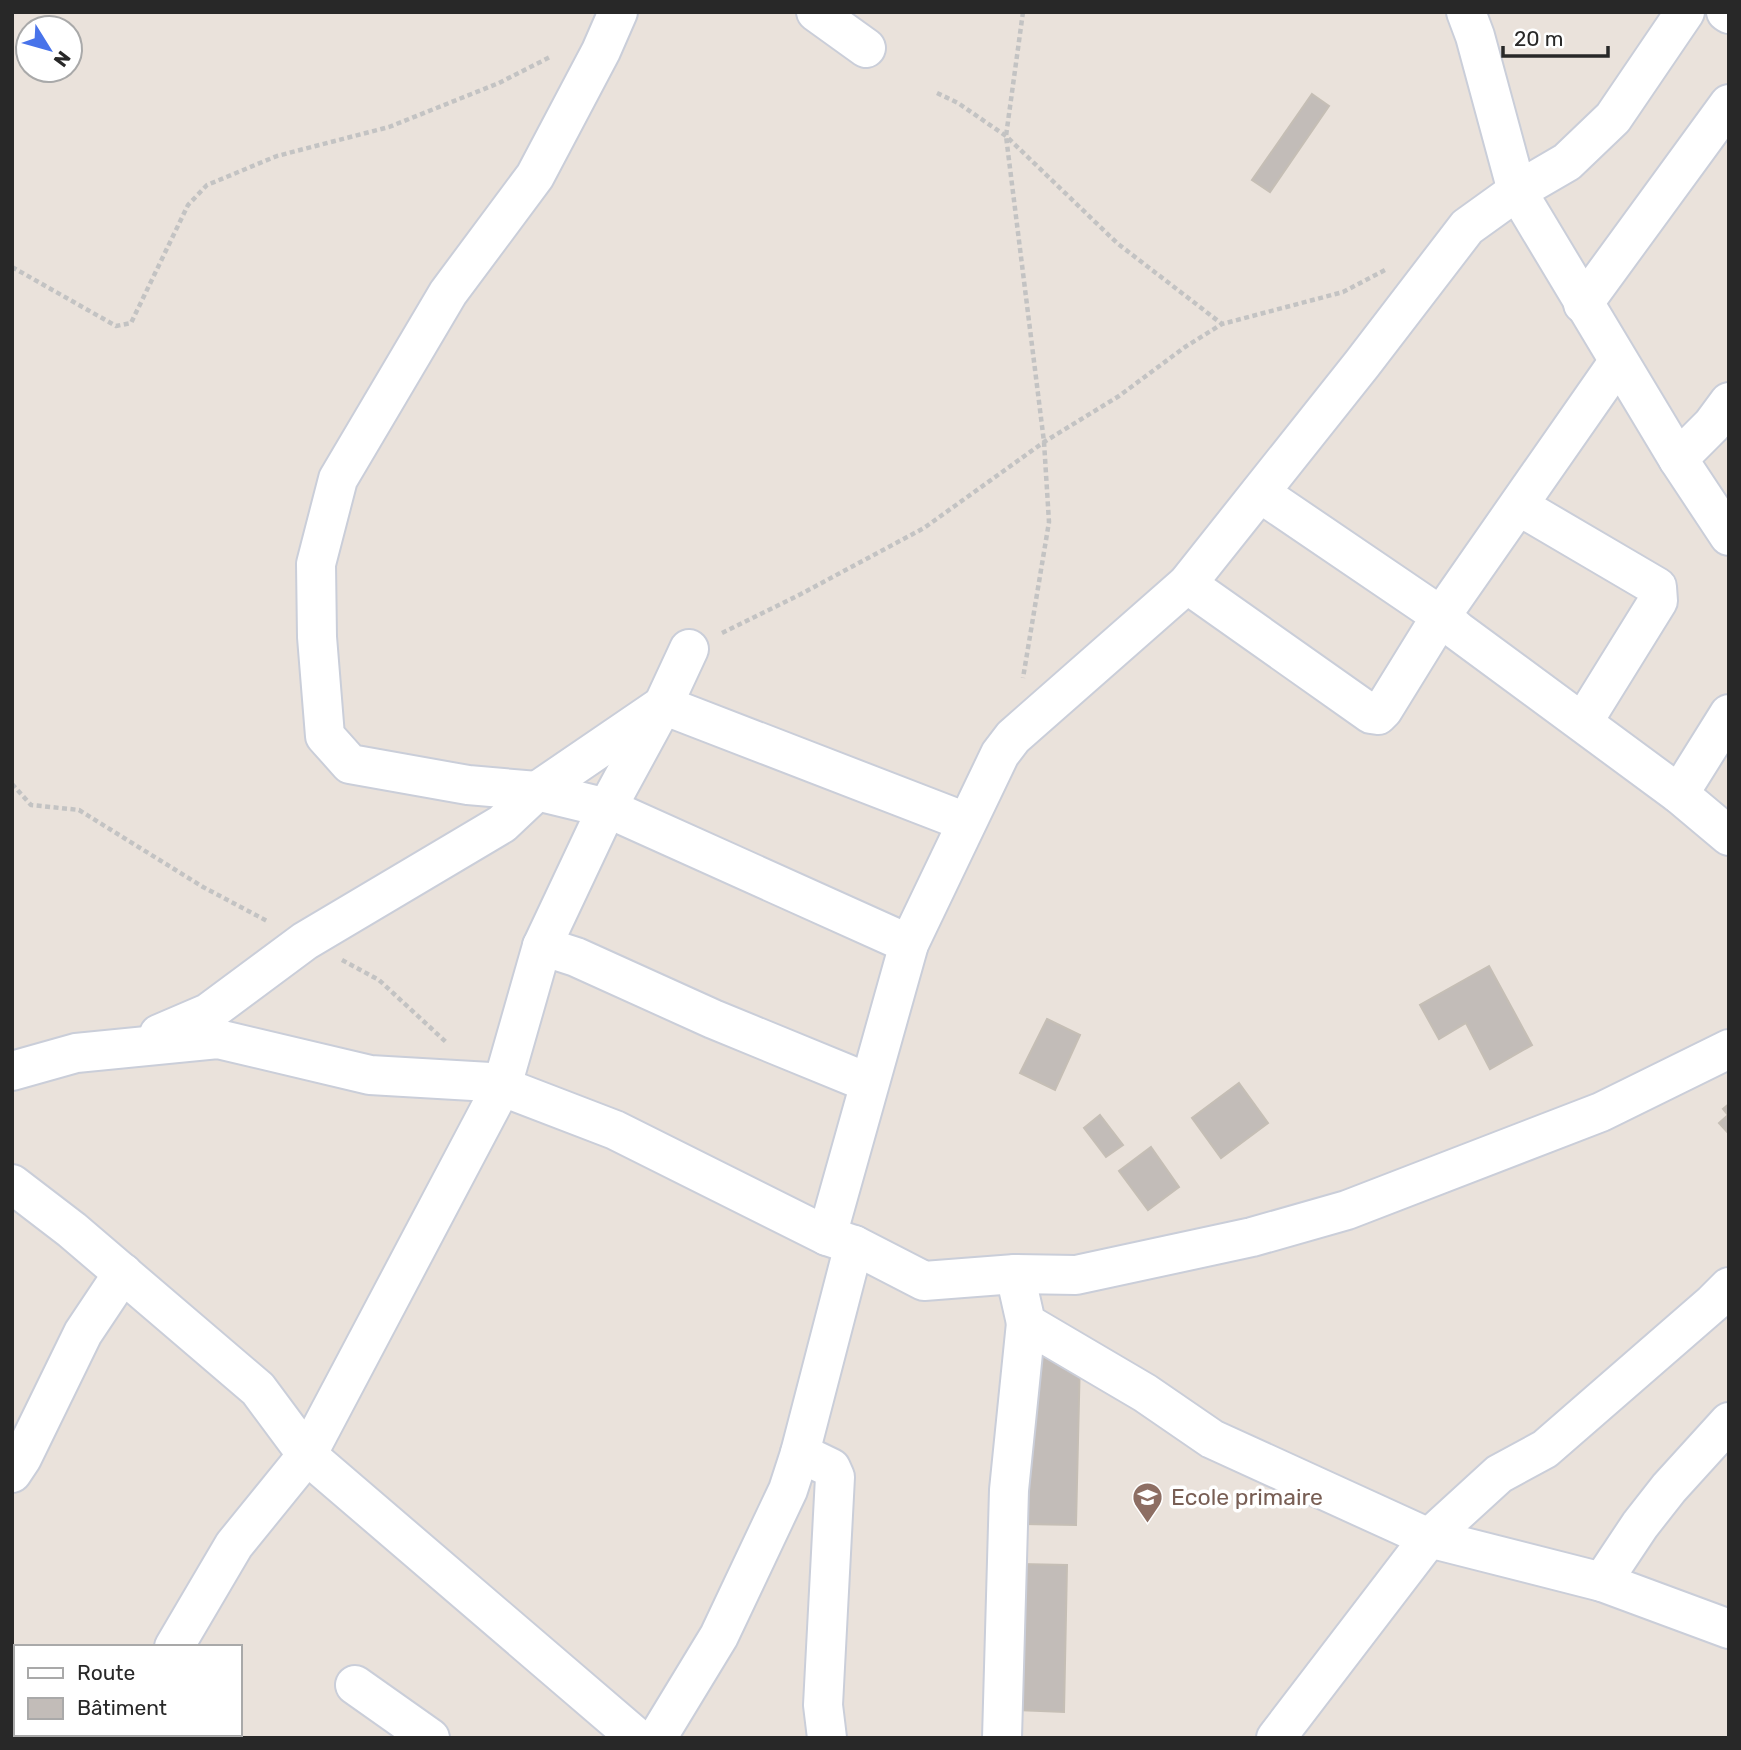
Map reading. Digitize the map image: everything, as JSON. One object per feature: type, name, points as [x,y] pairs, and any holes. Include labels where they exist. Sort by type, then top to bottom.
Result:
[{"type":"street","points":[[618,12],[601,51],[535,176],[448,292],[338,479],[316,564],[317,637],[325,736],[350,764],[468,785],[537,791],[607,808],[909,944]]},
{"type":"street","points":[[816,12],[866,48]]},
{"type":"street","points":[[657,1738],[719,1636],[788,1490],[800,1453],[869,1083],[909,944],[1000,754],[1013,737],[1187,584],[1467,228],[1517,191],[1567,162],[1614,118],[1685,12]]},
{"type":"street","points":[[1478,20],[1517,191],[1618,362],[1729,536]]},
{"type":"street","points":[[1583,304],[1729,104]]},
{"type":"street","points":[[1187,584],[1371,714],[1378,715],[1441,616],[1618,362]]},
{"type":"street","points":[[1678,459],[1712,425],[1729,402]]},
{"type":"street","points":[[1260,493],[1441,616],[1679,794],[1729,836]]},
{"type":"street","points":[[1519,506],[1657,587],[1658,601],[1583,722]]},
{"type":"street","points":[[175,1645],[234,1545],[307,1455],[496,1084],[542,946],[607,808],[663,705],[689,649]]},
{"type":"street","points":[[124,1049],[208,1013],[305,941],[502,824],[537,791],[663,705]]},
{"type":"street","points":[[663,705],[966,822]]},
{"type":"street","points":[[1679,794],[1729,714]]},
{"type":"street","points":[[542,946],[576,957],[713,1019],[869,1083]]},
{"type":"street","points":[[12,1071],[76,1053],[218,1040],[370,1075],[496,1084],[615,1130],[924,1281],[1015,1275],[1076,1275],[1252,1237],[1347,1210],[1601,1112],[1729,1049]]},
{"type":"street","points":[[12,1184],[123,1273],[258,1389],[307,1455],[637,1738]]},
{"type":"street","points":[[12,1473],[23,1458],[83,1333],[123,1273]]},
{"type":"street","points":[[1002,1738],[1009,1490],[1026,1323],[1015,1275]]},
{"type":"street","points":[[1276,1738],[1429,1538],[1499,1475],[1545,1449],[1729,1287]]},
{"type":"street","points":[[1026,1323],[1145,1393],[1212,1438],[1429,1538],[1602,1582],[1729,1629]]},
{"type":"street","points":[[1602,1582],[1655,1506],[1729,1422]]},
{"type":"street","points":[[800,1453],[831,1468],[835,1477],[824,1705],[827,1738]]},
{"type":"street","points":[[355,1685],[430,1738]]},
{"type":"path","points":[[1022,683],[1049,522],[1044,442],[1006,136],[1023,12]]},
{"type":"path","points":[[12,267],[116,326],[131,323],[188,205],[206,185],[276,156],[389,127],[499,83],[552,56]]},
{"type":"path","points":[[937,93],[958,103],[1006,136],[1117,243],[1222,324]]},
{"type":"path","points":[[689,649],[801,594],[924,528],[1044,442],[1119,396],[1185,346],[1222,324],[1343,292],[1392,266]]},
{"type":"path","points":[[12,784],[32,805],[79,810],[203,887],[379,980],[496,1084]]},
{"type":"building","points":[[1312,94],[1329,106],[1270,192],[1252,180]]},
{"type":"building","points":[[1489,966],[1532,1045],[1490,1069],[1466,1023],[1439,1039],[1420,1005]]},
{"type":"building","points":[[1047,1019],[1080,1035],[1055,1090],[1020,1073]]},
{"type":"building","points":[[1239,1083],[1268,1123],[1221,1158],[1192,1118]]},
{"type":"building","points":[[1729,1104],[1729,1134],[1719,1123],[1728,1115],[1723,1109]]},
{"type":"building","points":[[1100,1115],[1123,1145],[1106,1157],[1084,1128]]},
{"type":"building","points":[[1151,1147],[1179,1187],[1148,1210],[1119,1171]]},
{"type":"building","points":[[1027,1356],[1080,1357],[1076,1525],[1024,1524]]},
{"type":"building","points":[[1020,1564],[1067,1565],[1064,1712],[1017,1710]]},
{"type":"place","name":"Ecole primaire","points":[[1148,1524]]}]
